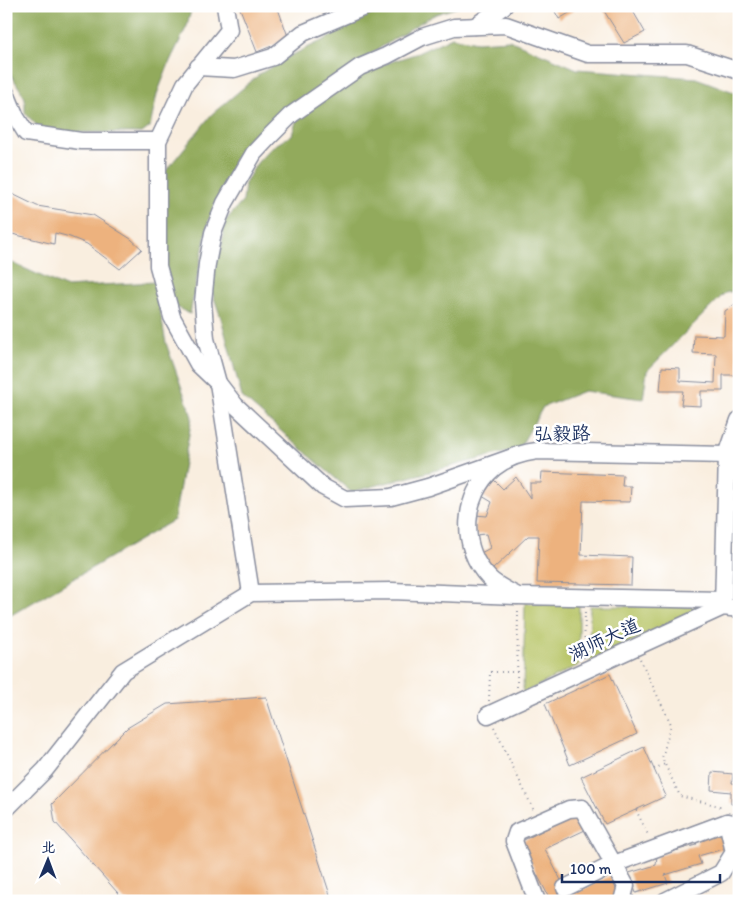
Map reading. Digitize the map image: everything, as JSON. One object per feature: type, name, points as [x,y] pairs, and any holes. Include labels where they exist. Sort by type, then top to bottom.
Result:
[{"type":"street","points":[[225,6],[229,30],[185,84],[158,140],[158,266],[172,317],[198,364],[218,383],[235,405],[323,487],[345,499],[392,497],[510,458]]},
{"type":"street","points":[[198,67],[234,69],[273,57],[303,33],[367,6]]},
{"type":"street","points":[[474,27],[504,6]]},
{"type":"street","points":[[252,594],[218,383],[206,339],[203,302],[213,233],[224,203],[254,153],[291,115],[360,67],[422,37],[454,26],[506,25],[588,54],[687,54],[739,71]]},
{"type":"street","points":[[6,94],[16,117],[26,133],[81,142],[158,140]]},
{"type":"street","points":[[728,605],[725,537],[727,455],[739,420]]},
{"type":"street","name":"弘毅路","points":[[727,455],[537,451],[510,458],[495,467],[484,478],[476,491],[469,508],[468,532],[474,555],[489,578],[504,590],[518,596],[728,605]]},
{"type":"street","points":[[725,537],[739,527]]},
{"type":"street","points":[[6,809],[44,770],[122,671],[252,594],[392,591],[518,596]]},
{"type":"street","name":"湖师大道","points":[[488,715],[728,605]]},
{"type":"street","points":[[537,901],[514,841],[517,832],[569,809],[582,808],[626,886],[622,900]]},
{"type":"street","points":[[565,888],[614,864],[733,823],[734,852],[721,872],[665,901]]},
{"type":"path","points":[[517,701],[518,596]]},
{"type":"path","points":[[583,670],[585,598]]},
{"type":"path","points":[[634,647],[671,724],[662,758],[680,796],[719,806]]},
{"type":"path","points":[[517,672],[490,672],[488,715],[530,802]]},
{"type":"path","points":[[654,769],[665,764]]},
{"type":"path","points":[[636,810],[646,831]]},
{"type":"green space","points":[[6,6],[192,6],[187,26],[157,94],[150,127],[142,133],[43,132],[25,113],[25,98],[6,66]]},
{"type":"green space","points":[[388,6],[461,6],[436,14],[423,21],[361,60],[281,114],[254,137],[234,160],[209,219],[190,314],[172,305],[165,291],[164,173],[212,114],[261,73],[290,56],[332,36],[367,14]]},
{"type":"green space","points":[[452,37],[477,42],[509,40],[577,69],[696,78],[739,94],[739,290],[725,293],[647,371],[643,399],[584,391],[543,407],[519,449],[351,492],[242,397],[221,318],[211,289],[213,268],[221,250],[225,221],[243,201],[245,183],[257,163],[272,147],[292,135],[298,115],[363,71],[418,53]]},
{"type":"green space","points":[[6,260],[65,287],[155,282],[166,343],[192,417],[174,520],[6,618]]},
{"type":"green space","points":[[525,603],[579,604],[579,665],[523,693]]},
{"type":"green space","points":[[590,606],[707,607],[589,661]]},
{"type":"building","points":[[239,6],[277,6],[289,39],[257,52]]},
{"type":"building","points":[[552,6],[581,6],[559,19]]},
{"type":"building","points":[[601,6],[630,6],[645,32],[624,43]]},
{"type":"building","points":[[6,191],[37,206],[93,215],[131,239],[142,249],[120,269],[87,244],[70,237],[55,233],[54,244],[8,233],[6,232]]},
{"type":"building","points":[[738,302],[739,375],[723,375],[723,391],[701,391],[701,406],[681,405],[683,391],[660,391],[662,367],[680,368],[680,381],[715,383],[716,354],[693,353],[694,335],[724,336],[725,311]]},
{"type":"building","points":[[542,472],[623,475],[622,486],[631,486],[630,502],[583,501],[581,555],[632,557],[631,585],[537,583],[539,536],[528,536],[492,570],[479,554],[490,548],[486,534],[475,535],[475,515],[487,516],[492,502],[482,496],[494,480],[503,489],[516,477],[530,498],[530,483],[541,483]]},
{"type":"building","points":[[610,674],[637,734],[570,765],[545,704]]},
{"type":"building","points":[[266,697],[332,901],[125,901],[55,822],[52,804],[127,728],[167,704]]},
{"type":"building","points":[[644,747],[666,796],[605,824],[581,777]]},
{"type":"building","points":[[712,772],[733,774],[732,783],[739,784],[739,804],[731,804],[731,792],[711,790]]},
{"type":"building","points":[[577,813],[585,830],[545,849],[569,896],[610,876],[619,895],[607,901],[551,901],[520,842]]},
{"type":"building","points":[[721,830],[727,848],[698,856],[701,864],[665,875],[668,883],[636,893],[629,873],[656,865],[657,856],[696,845],[699,836]]}]
